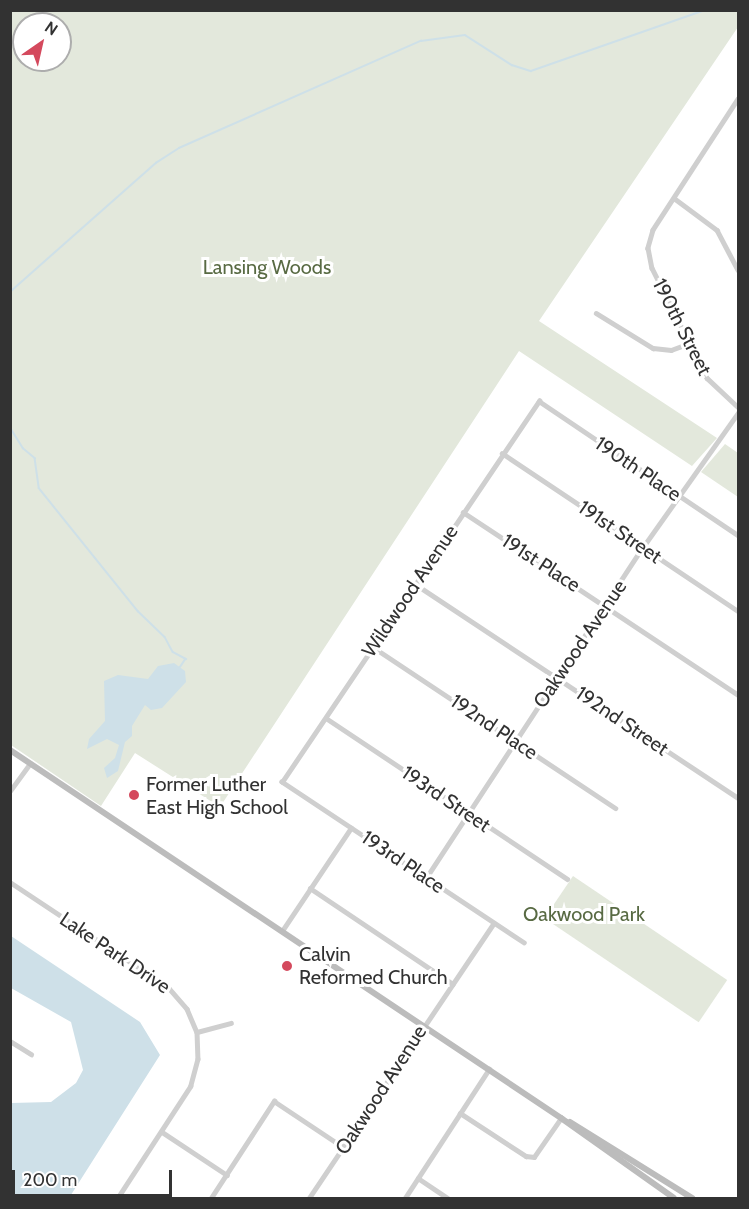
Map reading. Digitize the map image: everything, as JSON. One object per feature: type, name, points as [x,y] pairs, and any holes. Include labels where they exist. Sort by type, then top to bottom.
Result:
[{"type":"main road","points":[[10,750],[561,1118],[674,1198]]},
{"type":"main road","points":[[561,1118],[588,1130],[692,1198]]},
{"type":"street","points":[[738,99],[674,198],[712,225],[738,270]]},
{"type":"street","name":"190th Street","points":[[674,198],[650,235],[650,261],[712,385],[738,407]]},
{"type":"street","points":[[596,313],[653,348],[671,350],[690,343]]},
{"type":"street","name":"Wildwood Avenue","points":[[282,782],[539,401]]},
{"type":"street","name":"190th Place","points":[[539,401],[738,535]]},
{"type":"street","name":"Oakwood Avenue","points":[[426,878],[643,547],[738,413]]},
{"type":"street","name":"191st Street","points":[[502,453],[738,611]]},
{"type":"street","name":"191st Place","points":[[463,512],[738,695]]},
{"type":"street","name":"192nd Street","points":[[415,584],[738,798]]},
{"type":"street","name":"192nd Place","points":[[373,646],[615,808]]},
{"type":"street","name":"193rd Street","points":[[326,718],[567,879]]},
{"type":"street","points":[[10,791],[30,763]]},
{"type":"street","name":"193rd Place","points":[[282,782],[524,943]]},
{"type":"street","points":[[282,931],[351,828]]},
{"type":"street","name":"Lake Park Drive","points":[[10,882],[168,987],[187,1009],[196,1032],[195,1077],[118,1198]]},
{"type":"street","points":[[310,888],[453,984]]},
{"type":"street","name":"Oakwood Avenue","points":[[309,1198],[494,922]]},
{"type":"street","points":[[196,1032],[231,1023]]},
{"type":"street","points":[[10,1041],[31,1054]]},
{"type":"street","points":[[405,1198],[489,1070]]},
{"type":"street","points":[[211,1198],[274,1101],[343,1147]]},
{"type":"street","points":[[460,1113],[526,1156],[538,1154],[561,1118]]},
{"type":"street","points":[[162,1132],[226,1175]]},
{"type":"street","points":[[418,1178],[448,1198]]},
{"type":"green space","name":"Lansing Woods","points":[[10,11],[738,11],[738,27],[539,321],[717,438],[692,466],[519,351],[220,807],[135,753],[101,806],[11,745]]},
{"type":"green space","points":[[725,444],[738,453],[738,497],[701,472]]},
{"type":"green space","name":"Oakwood Park","points":[[573,876],[727,980],[699,1022],[544,918]]},
{"type":"shaded area","points":[[174,663],[185,671],[186,682],[162,708],[151,710],[145,705],[132,726],[132,736],[125,742],[118,771],[107,778],[104,768],[115,758],[119,745],[107,739],[87,749],[89,739],[105,721],[104,681],[118,675],[148,679],[158,666]]},
{"type":"shaded area","points":[[11,936],[140,1022],[160,1055],[69,1198],[11,1198],[11,1103],[51,1102],[76,1083],[83,1070],[71,1022],[11,988]]},
{"type":"waterway","points":[[10,292],[156,163],[179,148],[421,41],[465,35],[512,65],[531,71],[705,10]]},
{"type":"waterway","points":[[10,427],[23,448],[35,458],[39,488],[138,611],[165,637],[173,652],[186,659],[180,668]]},
{"type":"place","name":"Former Luther East High School","points":[[134,795]]},
{"type":"place","name":"Calvin Reformed Church","points":[[287,966]]}]
